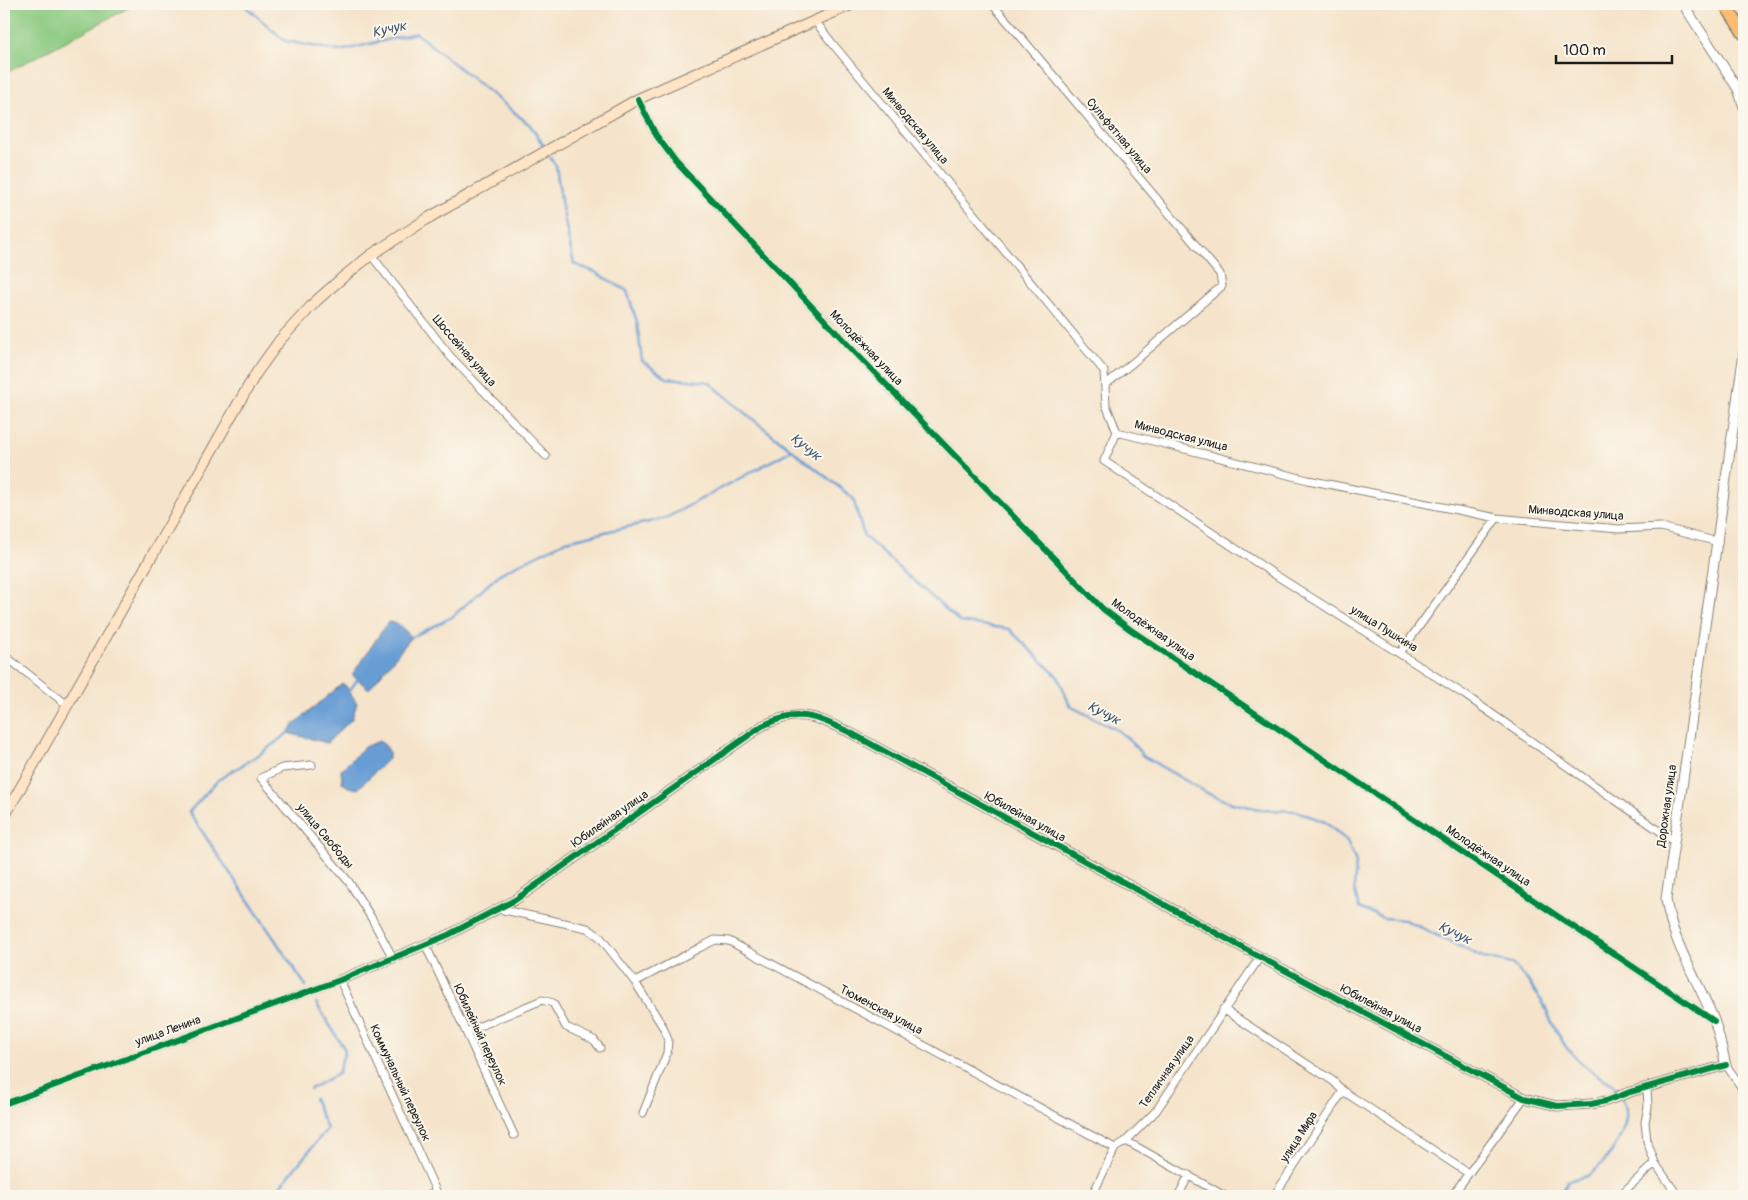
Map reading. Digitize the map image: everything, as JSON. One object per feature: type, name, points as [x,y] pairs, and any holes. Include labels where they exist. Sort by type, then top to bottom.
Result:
[{"type":"main road","points":[[4,817],[66,704],[98,652],[258,372],[280,340],[304,314],[342,278],[371,256],[430,217],[638,99],[853,4]]},
{"type":"main road","points":[[1721,4],[1735,19]]},
{"type":"main road","points":[[1725,4],[1744,34]]},
{"type":"street","name":"Сульфатная улица","points":[[992,4],[1220,274],[1222,286],[1136,360],[1105,384]]},
{"type":"street","points":[[1683,4],[1738,89],[1744,107]]},
{"type":"street","name":"Минводская улица","points":[[815,21],[1104,371],[1106,405],[1117,432],[1308,480],[1497,518],[1619,528],[1660,526],[1718,542]]},
{"type":"street","name":"Молодёжная улица","points":[[638,99],[656,134],[676,162],[848,346],[1103,609],[1714,1021]]},
{"type":"street","name":"Шоссейная улица","points":[[371,256],[450,356],[546,456]]},
{"type":"street","name":"Дорожная улица","points":[[1726,1064],[1714,1021],[1675,936],[1666,900],[1744,352]]},
{"type":"street","name":"улица Пушкина","points":[[1117,432],[1104,461],[1274,574],[1465,695],[1674,841]]},
{"type":"street","points":[[1400,653],[1497,518]]},
{"type":"street","points":[[4,655],[66,704]]},
{"type":"street","name":"Юбилейная улица","points":[[340,980],[448,935],[515,900],[762,726],[779,718],[796,715],[811,717],[849,732],[1260,958],[1524,1098],[1556,1106],[1606,1101],[1630,1092],[1726,1064]]},
{"type":"street","name":"улица Свободы","points":[[312,766],[282,768],[261,778],[349,882],[393,958]]},
{"type":"street","points":[[499,909],[587,928],[600,937],[635,982],[663,1027],[668,1040],[667,1053],[643,1113]]},
{"type":"street","name":"Тюменская улица","points":[[635,982],[700,946],[715,940],[729,941],[1115,1148]]},
{"type":"street","name":"Юбилейный переулок","points":[[425,944],[514,1135]]},
{"type":"street","name":"Тепличная улица","points":[[1115,1148],[1126,1141],[1156,1111],[1223,1009],[1260,958]]},
{"type":"street","name":"улица Ленина","points":[[4,1104],[340,980]]},
{"type":"street","name":"Коммунальный переулок","points":[[340,980],[437,1194]]},
{"type":"street","points":[[466,1032],[542,1000],[553,1004],[566,1026],[594,1040],[600,1048]]},
{"type":"street","points":[[1223,1009],[1333,1081],[1342,1091],[1468,1174]]},
{"type":"street","points":[[1726,1064],[1744,1091]]},
{"type":"street","points":[[1647,1088],[1648,1107],[1645,1122],[1647,1141],[1655,1163],[1678,1196]]},
{"type":"street","name":"улица Мира","points":[[1274,1196],[1342,1091]]},
{"type":"street","points":[[1452,1196],[1524,1098]]},
{"type":"street","points":[[1126,1141],[1225,1196]]},
{"type":"street","points":[[1092,1196],[1115,1148]]},
{"type":"street","points":[[1619,1196],[1655,1163]]},
{"type":"street","points":[[1178,1196],[1189,1175]]},
{"type":"street","points":[[428,1196],[437,1194]]},
{"type":"green space","points":[[4,4],[136,4],[4,74]]},
{"type":"water","points":[[388,622],[397,623],[412,637],[369,689],[352,675]]},
{"type":"water","points":[[342,684],[346,686],[357,703],[352,719],[327,743],[288,733],[293,725]]},
{"type":"water","points":[[379,741],[387,748],[389,758],[358,789],[348,787],[342,782],[341,770],[364,747]]},
{"type":"waterway","name":"Кучук","points":[[243,4],[285,41],[340,51],[416,33],[530,125],[543,145]]},
{"type":"waterway","name":"Кучук","points":[[550,157],[556,166],[562,207],[574,264],[595,272],[627,291],[637,322],[642,361],[667,378],[709,382],[745,413],[853,498],[864,536],[960,622],[1009,629],[1058,677],[1070,706],[1119,731],[1131,741],[1143,756],[1209,794],[1232,803],[1264,810],[1296,811],[1325,822],[1347,841],[1356,862],[1354,888],[1359,908],[1383,918],[1405,920],[1484,958],[1512,964],[1527,980],[1543,1003],[1566,1047],[1579,1061],[1611,1083],[1619,1093]]},
{"type":"waterway","points":[[412,637],[452,617],[501,573],[566,541],[666,518],[792,450]]},
{"type":"waterway","points":[[349,691],[358,679]]},
{"type":"waterway","points":[[288,733],[260,754],[218,780],[189,812],[306,986]]},
{"type":"waterway","points":[[310,1089],[338,1074],[345,1050],[316,1003]]},
{"type":"waterway","name":"Кучук","points":[[1561,1196],[1568,1181],[1587,1176],[1595,1170],[1618,1141],[1626,1118],[1626,1107],[1622,1098]]},
{"type":"waterway","points":[[272,1196],[327,1129],[314,1099]]},
{"type":"cycle path","points":[[638,99],[656,135],[676,162],[849,346],[1103,609],[1131,630],[1714,1021]]},
{"type":"cycle path","points":[[4,1104],[340,980],[448,935],[515,900],[762,726],[775,720],[797,716],[816,718],[849,732],[1260,957],[1524,1098],[1557,1106],[1591,1104],[1726,1065]]}]
